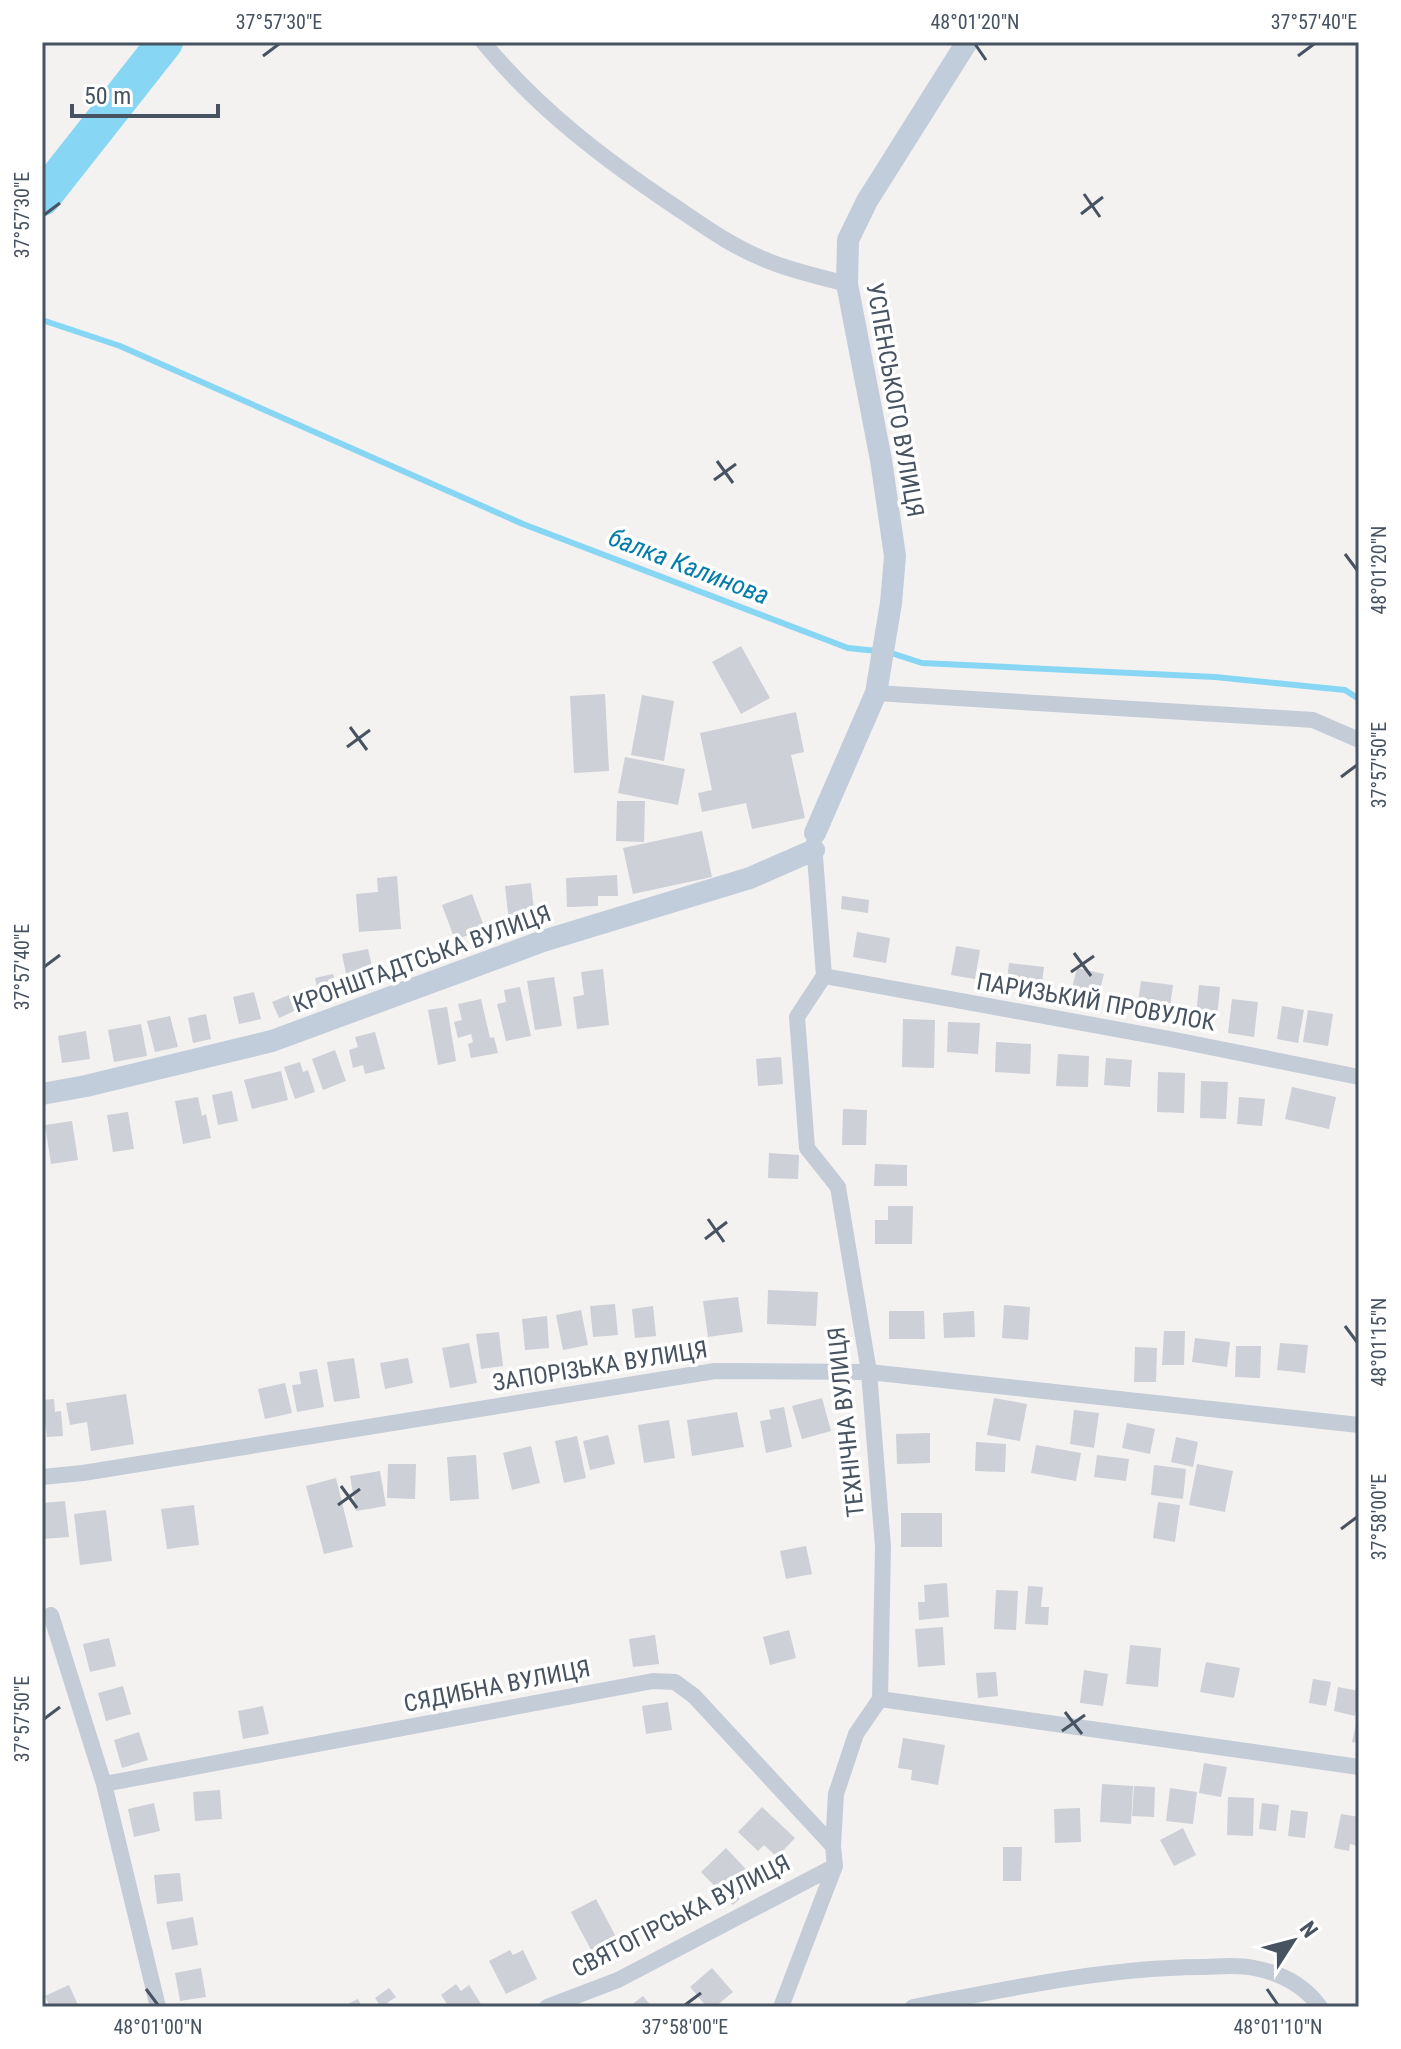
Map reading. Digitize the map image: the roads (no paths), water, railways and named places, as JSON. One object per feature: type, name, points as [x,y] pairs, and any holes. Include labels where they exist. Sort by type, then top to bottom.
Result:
[{"type":"street","points":[[483,42],[536,101],[571,133],[728,242],[767,261],[847,284]]},
{"type":"street","name":"УСПЕНСЬКОГО ВУЛИЦЯ","points":[[814,842],[876,693],[891,603],[895,556],[881,460],[847,284],[848,240],[867,201],[967,42]]},
{"type":"street","points":[[876,693],[1313,720],[1359,740]]},
{"type":"street","points":[[814,842],[824,976]]},
{"type":"street","name":"КРОНШТАДТСЬКА ВУЛИЦЯ","points":[[42,1094],[272,1041],[543,941],[750,878],[814,842]]},
{"type":"street","name":"ПАРИЗЬКИЙ ПРОВУЛОК","points":[[824,976],[1359,1077]]},
{"type":"street","name":"ТЕХНІЧНА ВУЛИЦЯ","points":[[824,976],[797,1017],[807,1148],[838,1187],[869,1372],[883,1547],[880,1699]]},
{"type":"street","name":"ЗАПОРІЗЬКА ВУЛИЦЯ","points":[[42,1477],[715,1371],[869,1372],[1359,1425]]},
{"type":"street","points":[[51,1615],[104,1784],[158,2007]]},
{"type":"street","name":"СЯДИБНА ВУЛИЦЯ","points":[[104,1784],[653,1681],[675,1682],[694,1696],[833,1846]]},
{"type":"street","points":[[781,2007],[835,1866],[836,1794],[856,1734],[880,1699],[1359,1767]]},
{"type":"street","name":"СВЯТОГІРСЬКА ВУЛИЦЯ","points":[[547,2007],[618,1980],[835,1866]]},
{"type":"street","points":[[913,2007],[1015,1988],[1156,1968],[1252,1967],[1282,1976],[1307,1989],[1320,2007]]},
{"type":"waterway","points":[[42,198],[165,42]]},
{"type":"waterway","name":"балка Калинова","points":[[42,320],[120,346],[523,524],[848,648],[877,651]]},
{"type":"waterway","name":"балка Калинова","points":[[888,652],[922,663],[1215,677],[1345,690],[1359,699]]}]
